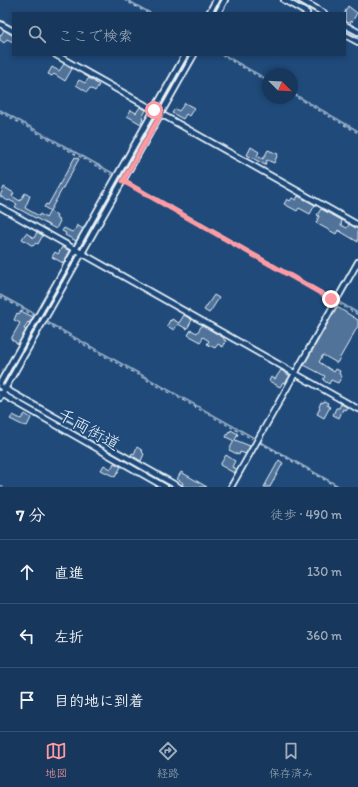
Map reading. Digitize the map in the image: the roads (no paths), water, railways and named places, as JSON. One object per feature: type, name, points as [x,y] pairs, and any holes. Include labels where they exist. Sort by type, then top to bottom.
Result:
[{"type":"street","points":[[210,12],[216,0]]},
{"type":"street","points":[[219,12],[225,0]]},
{"type":"street","points":[[284,0],[305,12]]},
{"type":"street","points":[[301,0],[322,12]]},
{"type":"street","points":[[0,24],[12,30]]},
{"type":"street","points":[[346,26],[358,32]]},
{"type":"street","points":[[346,35],[358,42]]},
{"type":"street","points":[[58,56],[358,225]]},
{"type":"street","points":[[0,383],[40,320],[157,112],[185,56]]},
{"type":"street","points":[[1,395],[78,250],[157,112],[193,56]]},
{"type":"street","points":[[0,207],[296,372],[358,409]]},
{"type":"street","points":[[231,487],[358,262]]},
{"type":"street","points":[[0,386],[179,487]]},
{"type":"street","name":"千両街道","points":[[1,395],[166,487]]},
{"type":"waterway","points":[[127,0],[148,12]]},
{"type":"waterway","points":[[213,12],[220,0]]},
{"type":"waterway","points":[[293,0],[314,12]]},
{"type":"waterway","points":[[0,20],[12,26]]},
{"type":"waterway","points":[[346,31],[358,37]]},
{"type":"waterway","points":[[64,56],[153,107]]},
{"type":"waterway","points":[[2,385],[188,56]]},
{"type":"waterway","points":[[226,56],[262,77]]},
{"type":"waterway","points":[[298,96],[358,131]]},
{"type":"waterway","points":[[0,110],[116,175]]},
{"type":"waterway","points":[[164,113],[358,222]]},
{"type":"waterway","points":[[126,181],[334,299]]},
{"type":"waterway","points":[[0,204],[75,246]]},
{"type":"waterway","points":[[86,253],[358,406]]},
{"type":"waterway","points":[[0,295],[35,314]]},
{"type":"waterway","points":[[337,301],[358,313]]},
{"type":"waterway","points":[[47,322],[256,439]]},
{"type":"waterway","points":[[259,441],[340,487]]},
{"type":"waterway","points":[[122,457],[174,487]]}]
